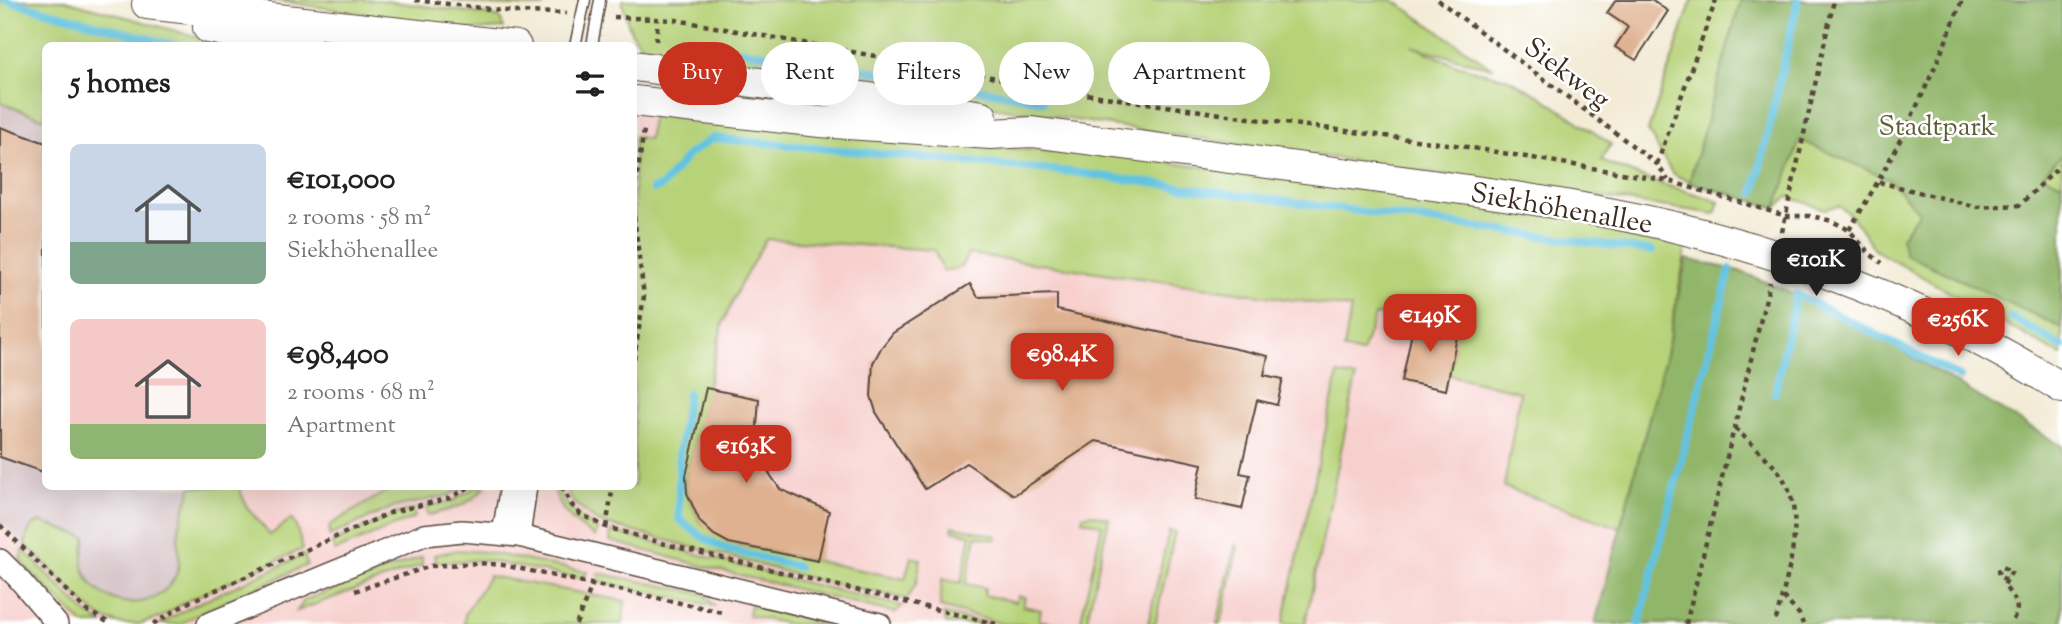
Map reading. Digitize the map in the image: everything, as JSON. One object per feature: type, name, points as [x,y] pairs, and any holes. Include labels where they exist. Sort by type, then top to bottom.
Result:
[{"type":"main road","points":[[140,2],[202,26],[286,42]]},
{"type":"main road","points":[[140,2],[482,42]]},
{"type":"main road","name":"Siekhöhenallee","points":[[637,66],[993,118],[1032,132]]},
{"type":"main road","name":"Siekhöhenallee","points":[[637,101],[820,122],[990,134],[1032,132],[1514,196],[1640,219],[1776,257],[1872,292],[1956,328],[2062,388]]},
{"type":"street","points":[[511,490],[511,534]]},
{"type":"street","points":[[511,534],[525,490]]},
{"type":"street","points":[[208,624],[424,535],[462,531],[511,534],[880,624]]},
{"type":"street","points":[[0,560],[18,577],[57,624]]},
{"type":"lane","points":[[576,42],[585,0]]},
{"type":"lane","points":[[593,42],[600,0]]},
{"type":"path","points":[[415,0],[515,12],[583,13]]},
{"type":"path","name":"Siekweg","points":[[1438,0],[1657,164],[1669,181]]},
{"type":"path","points":[[1657,164],[1661,146],[1716,0]]},
{"type":"path","points":[[599,16],[676,20],[1085,94],[1455,145],[1669,181],[1786,216],[1834,0]]},
{"type":"path","points":[[1849,230],[1879,182],[1941,57],[1962,0]]},
{"type":"path","points":[[1879,182],[1977,207],[2020,205],[2062,164]]},
{"type":"path","points":[[637,240],[644,296],[637,333]]},
{"type":"path","points":[[1686,624],[1772,274]]},
{"type":"path","points":[[1735,428],[1778,471],[1791,494],[1796,528],[1775,624]]},
{"type":"path","points":[[153,624],[191,601],[392,512],[450,498],[464,490]]},
{"type":"path","points":[[564,490],[580,514],[606,527],[669,545],[996,624]]},
{"type":"path","points":[[598,556],[611,490]]},
{"type":"path","points":[[0,525],[86,610],[111,624]]},
{"type":"path","points":[[350,593],[431,566],[503,565],[732,614]]},
{"type":"path","points":[[2006,580],[2005,589],[2014,598],[2016,607],[2011,624]]},
{"type":"path","points":[[576,624],[593,585]]},
{"type":"path","points":[[1782,596],[1799,614],[1803,624]]},
{"type":"shaded area","points":[[0,0],[65,0],[48,42],[42,42],[42,490],[637,490],[637,110],[987,147],[1121,156],[1686,259],[1667,350],[1595,624],[0,624]]},
{"type":"shaded area","points":[[0,103],[42,118],[42,490],[190,490],[178,539],[181,558],[176,576],[167,589],[154,598],[137,604],[120,603],[107,597],[85,574],[71,591],[0,521]]},
{"type":"green space","points":[[0,0],[65,0],[215,42],[42,42],[42,118],[0,103]]},
{"type":"green space","points":[[272,0],[380,0],[490,15],[500,18],[504,28],[474,30]]},
{"type":"green space","points":[[452,0],[547,0],[543,7],[486,5]]},
{"type":"green space","points":[[622,0],[1393,0],[1494,69],[1412,46],[1459,66],[1509,79],[1540,96],[1611,144],[1601,161],[1655,182],[1719,201],[1715,214],[980,105],[985,105],[985,42],[873,42],[873,88],[859,86],[859,42],[761,42],[761,71],[747,68],[747,42],[658,42],[658,53],[644,47],[630,28]]},
{"type":"green space","name":"Stadtpark","points":[[1692,0],[2062,0],[2062,356],[1875,250],[1852,216],[1839,206],[1825,209],[1788,197],[1776,208],[1689,182],[1672,173],[1648,131]]},
{"type":"green space","name":"Stadtpark","points":[[1741,0],[2062,0],[2062,155],[2043,175],[2062,184],[2062,328],[1905,254],[1901,237],[1919,212],[1889,179],[1800,140],[1776,208],[1689,182]]},
{"type":"green space","points":[[653,114],[987,147],[1121,156],[1562,216],[1687,244],[1667,350],[1620,528],[1504,487],[1520,392],[1449,375],[1458,326],[1415,318],[1375,315],[1362,353],[1344,349],[1351,308],[968,254],[960,268],[943,271],[934,250],[766,239],[739,287],[723,323],[686,476],[687,493],[700,522],[729,543],[905,579],[911,557],[921,559],[916,584],[907,599],[812,579],[598,522],[573,502],[567,490],[637,490],[637,137],[648,139]]},
{"type":"green space","points":[[1686,259],[1739,271],[1829,308],[2062,446],[2062,624],[1595,624],[1667,350]]},
{"type":"green space","points":[[1338,374],[1356,378],[1305,624],[1283,624]]},
{"type":"green space","points":[[190,490],[240,490],[247,507],[270,535],[291,519],[303,549],[189,600],[163,616],[140,624],[120,624],[101,618],[89,608],[25,544],[31,527],[41,522],[86,537],[83,566],[94,587],[117,601],[130,603],[156,597],[175,577],[179,563],[179,527]]},
{"type":"green space","points":[[388,490],[459,490],[449,495],[391,508],[329,536],[330,525]]},
{"type":"green space","points":[[470,490],[482,490],[466,503],[428,515],[426,506],[451,502]]},
{"type":"green space","points":[[555,490],[559,490],[573,511],[597,529],[595,537],[568,516]]},
{"type":"green space","points":[[414,509],[415,517],[335,551],[332,543],[395,514]]},
{"type":"green space","points":[[1091,514],[1109,518],[1086,624],[1080,624],[1102,525],[1082,520],[1083,516]]},
{"type":"green space","points":[[953,526],[997,536],[996,540],[976,536],[966,584],[985,588],[984,595],[1016,602],[1018,596],[1025,597],[1023,606],[1041,610],[1039,620],[1058,624],[1004,624],[940,607],[942,579],[961,583],[971,535],[952,530]]},
{"type":"green space","points":[[611,531],[902,606],[895,613],[710,568],[610,541]]},
{"type":"green space","points":[[1169,531],[1175,532],[1155,624],[1148,624]]},
{"type":"green space","points":[[1235,545],[1238,546],[1221,624],[1217,624]]},
{"type":"green space","points":[[23,550],[85,612],[103,624],[83,624],[20,561]]},
{"type":"green space","points":[[458,550],[485,552],[587,572],[583,579],[484,560],[436,562],[434,555]]},
{"type":"green space","points":[[304,555],[307,565],[181,624],[160,624],[194,605]]},
{"type":"green space","points":[[422,557],[422,565],[297,611],[305,600]]},
{"type":"green space","points":[[598,573],[704,594],[714,606],[600,582]]},
{"type":"green space","points":[[489,576],[625,601],[623,624],[464,624],[465,614]]},
{"type":"green space","points":[[750,605],[827,624],[787,624],[748,615]]},
{"type":"green space","points":[[943,614],[989,624],[946,624]]},
{"type":"building","points":[[1616,0],[1651,0],[1668,11],[1636,60],[1615,47],[1628,27],[1607,13]]},
{"type":"building","points":[[0,127],[42,142],[42,472],[0,457]]},
{"type":"building","points":[[970,284],[978,297],[1057,294],[1057,310],[1268,356],[1264,375],[1283,379],[1277,405],[1257,400],[1240,473],[1250,475],[1242,509],[1195,499],[1202,464],[1096,441],[1014,495],[966,463],[925,489],[876,412],[871,396],[873,363],[893,333]]},
{"type":"building","points":[[1415,318],[1459,327],[1446,390],[1402,381]]},
{"type":"building","points":[[706,388],[759,399],[755,453],[780,489],[829,511],[818,561],[729,543],[714,535],[700,522],[687,493],[686,476]]},
{"type":"waterway","points":[[5,0],[162,42]]},
{"type":"waterway","points":[[1754,193],[1798,0]]},
{"type":"waterway","points":[[747,51],[999,93]]},
{"type":"waterway","points":[[653,189],[661,187],[689,154],[713,138],[1071,172],[1652,251]]},
{"type":"waterway","points":[[1639,624],[1730,270]]},
{"type":"waterway","points":[[1775,393],[1796,294],[1960,377]]},
{"type":"waterway","points":[[2011,317],[2062,347]]},
{"type":"waterway","points":[[688,393],[679,455],[679,519],[702,537],[726,549],[798,567]]}]
